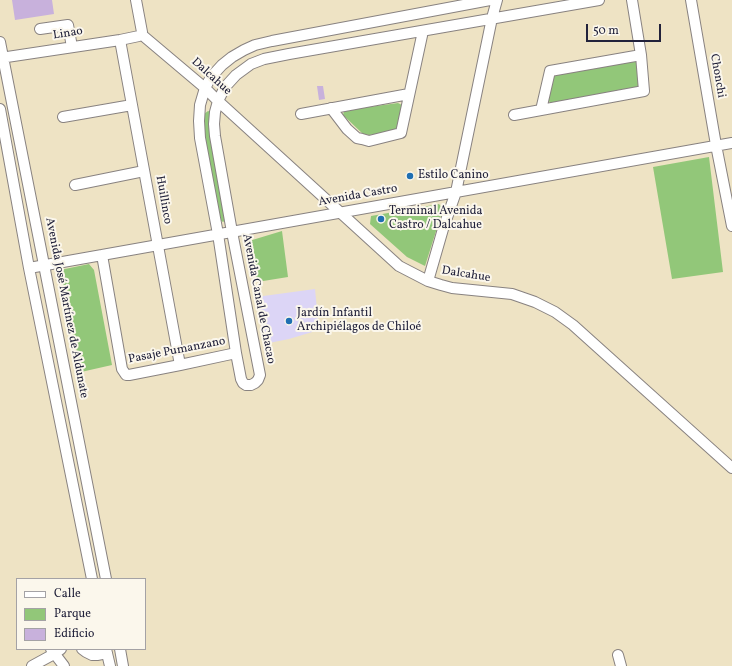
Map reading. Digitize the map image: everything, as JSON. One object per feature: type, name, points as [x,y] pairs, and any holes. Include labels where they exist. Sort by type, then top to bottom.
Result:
[{"type":"street","points":[[136,0],[142,32],[140,35]]},
{"type":"street","name":"Avenida Canal de Chacao","points":[[490,0],[272,41],[244,50],[232,57],[211,77],[205,88],[200,105],[200,138],[218,234],[236,353],[241,379],[246,385],[255,383],[260,375],[215,136],[215,112],[218,101],[225,87],[236,75],[251,64],[264,59],[599,0]]},
{"type":"street","points":[[428,281],[443,229],[456,192],[497,0]]},
{"type":"street","points":[[514,115],[644,91],[641,56],[632,0]]},
{"type":"street","name":"Chonchi","points":[[690,0],[732,226]]},
{"type":"street","points":[[40,29],[68,25],[72,47]]},
{"type":"street","points":[[330,108],[346,129],[357,138],[369,141],[401,134],[423,31]]},
{"type":"street","name":"Linao","points":[[2,58],[120,40],[140,35]]},
{"type":"street","name":"Dalcahue","points":[[140,35],[205,88],[399,266],[428,281],[452,288],[512,294],[535,302],[555,312],[573,325],[732,468]]},
{"type":"street","name":"Huillinco","points":[[120,40],[180,365]]},
{"type":"street","name":"Avenida José Martínez de Aldunate","points":[[0,42],[106,578]]},
{"type":"street","points":[[541,110],[550,71],[641,56]]},
{"type":"street","points":[[301,114],[409,94]]},
{"type":"street","points":[[63,117],[132,105]]},
{"type":"street","points":[[0,109],[29,268],[92,578]]},
{"type":"street","name":"Avenida Castro","points":[[29,268],[732,143]]},
{"type":"street","points":[[75,185],[144,171]]},
{"type":"street","name":"Pasaje Pumanzano","points":[[102,255],[122,369],[126,375],[236,353]]},
{"type":"street","points":[[83,650],[92,655],[97,655],[107,651],[110,666]]},
{"type":"street","points":[[120,650],[123,666]]},
{"type":"street","points":[[32,666],[56,651],[64,666]]},
{"type":"street","points":[[618,655],[621,666]]},
{"type":"shaded area","name":"Jardín Infantil Archipiélagos de Chiloé","points":[[315,289],[319,330],[289,339],[264,344],[256,297]]},
{"type":"green space","points":[[637,61],[641,87],[551,104],[548,100],[554,75]]},
{"type":"green space","points":[[398,103],[402,105],[397,128],[390,132],[369,135],[363,134],[343,115],[344,111],[347,110]]},
{"type":"green space","points":[[208,111],[211,112],[226,220],[223,222],[220,220],[204,132],[204,114]]},
{"type":"green space","points":[[709,157],[723,272],[672,279],[653,167]]},
{"type":"green space","points":[[439,204],[443,209],[425,266],[407,257],[370,224],[371,216]]},
{"type":"green space","points":[[282,231],[288,277],[257,282],[249,241]]},
{"type":"green space","points":[[89,264],[94,270],[112,365],[81,372],[60,270]]},
{"type":"building","points":[[12,0],[52,0],[54,14],[15,20]]},
{"type":"building","points":[[317,86],[323,86],[325,99],[319,100]]},
{"type":"place","name":"Estilo Canino","points":[[410,176]]},
{"type":"place","name":"Terminal Avenida Castro / Dalcahue","points":[[381,219]]},
{"type":"place","name":"Jardín Infantil Archipiélagos de Chiloé","points":[[289,321]]}]
